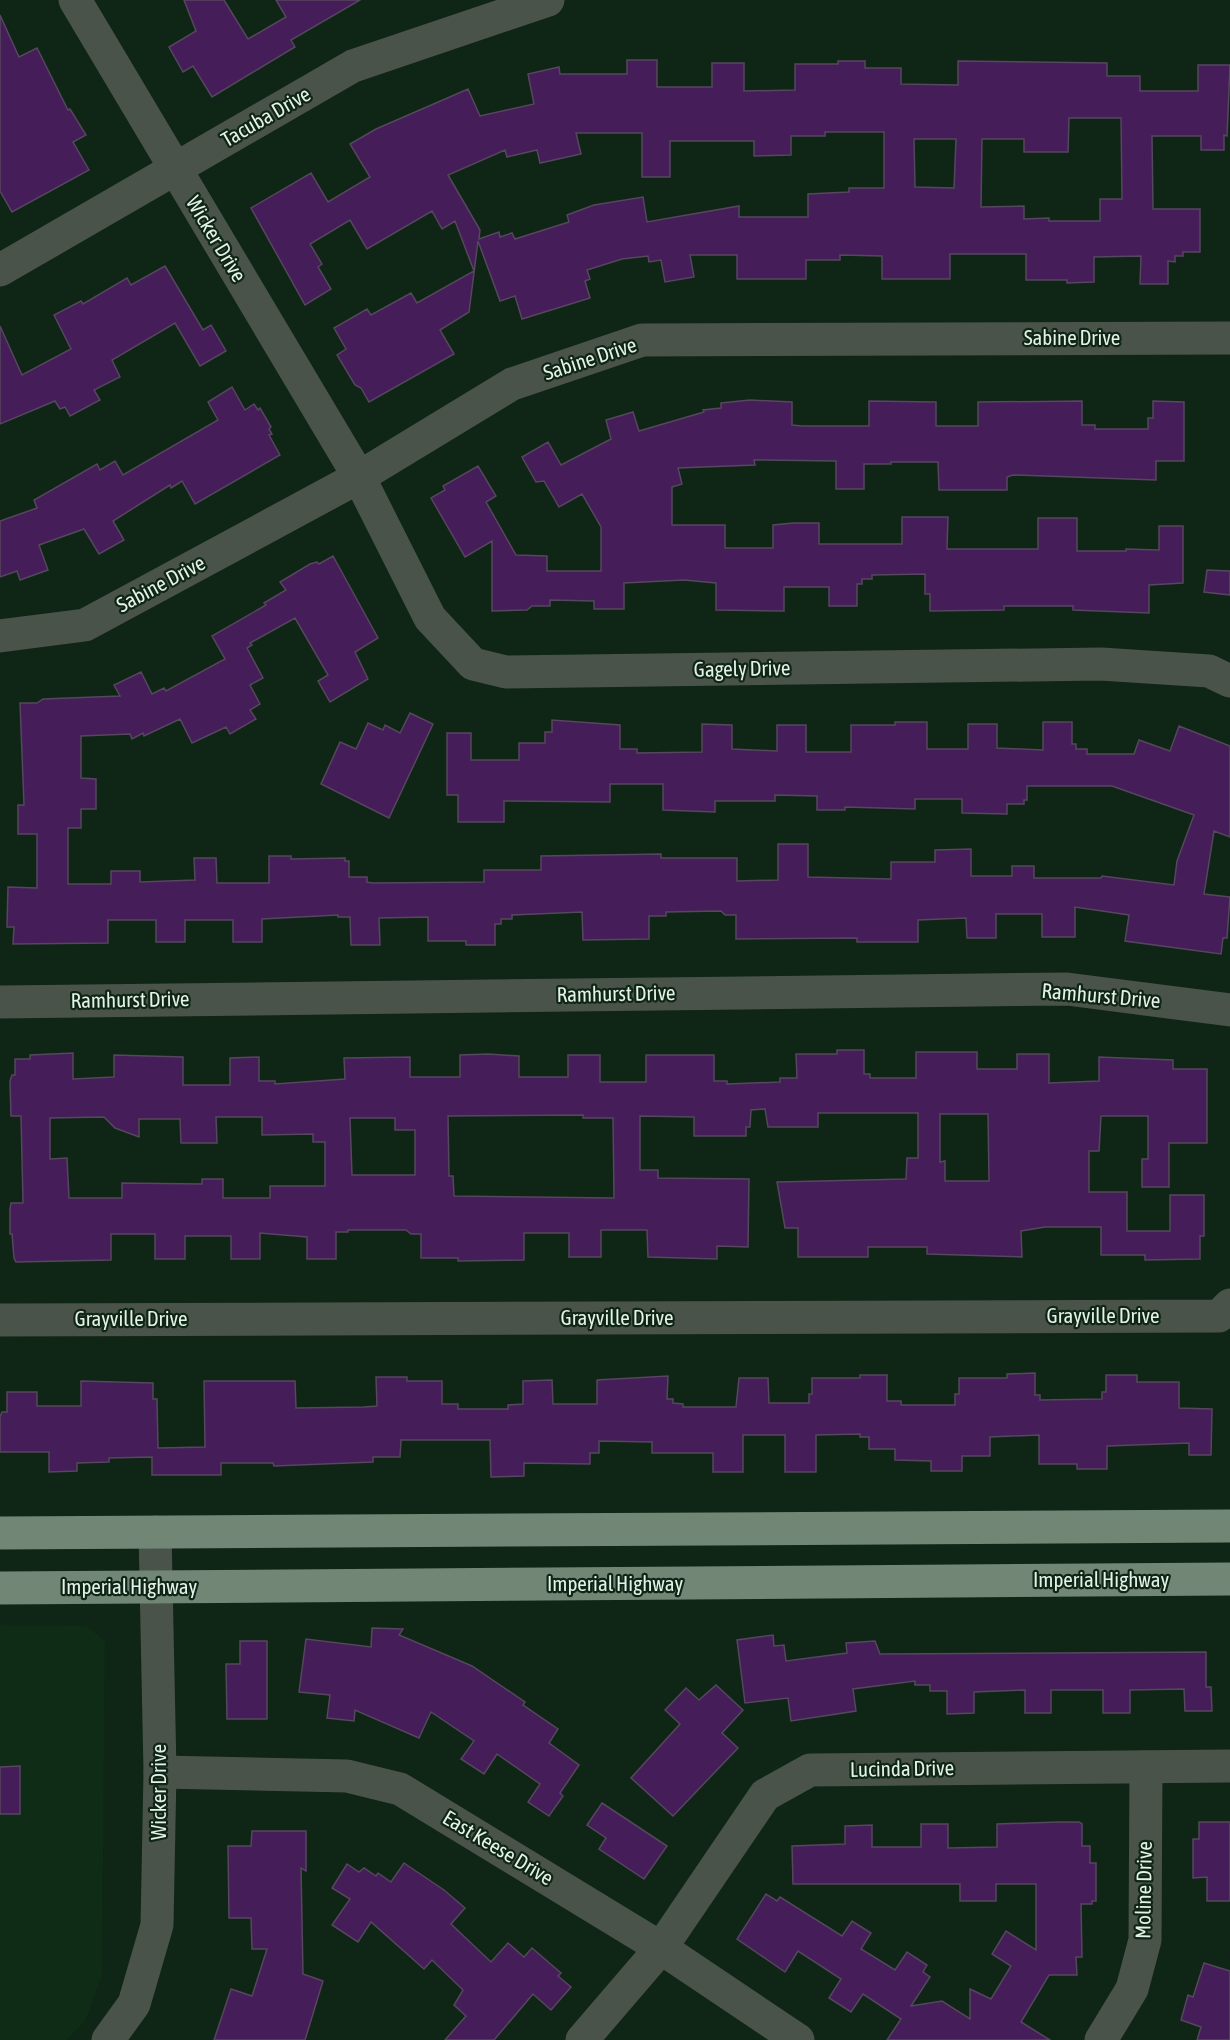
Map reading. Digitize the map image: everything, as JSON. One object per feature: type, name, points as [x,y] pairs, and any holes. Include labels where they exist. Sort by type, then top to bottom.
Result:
[{"type":"main road","points":[[0,1533],[1230,1526]]},
{"type":"main road","name":"Imperial Highway","points":[[0,1588],[1230,1579]]},
{"type":"street","name":"Wicker Drive","points":[[75,0],[359,477]]},
{"type":"street","name":"Tacuba Drive","points":[[0,270],[353,66],[548,0]]},
{"type":"street","name":"Sabine Drive","points":[[0,636],[85,625],[359,477],[512,384],[642,340],[1230,338]]},
{"type":"street","name":"Gagely Drive","points":[[359,477],[430,618],[473,664],[506,672],[1101,664],[1209,671],[1230,681]]},
{"type":"street","name":"Ramhurst Drive","points":[[0,1002],[1067,989],[1230,1010]]},
{"type":"street","name":"Grayville Drive","points":[[0,1320],[1219,1316],[1230,1305]]},
{"type":"street","name":"Wicker Drive","points":[[108,2040],[134,2004],[156,1925],[160,1772],[155,1532]]},
{"type":"street","name":"Lucinda Drive","points":[[582,2040],[661,1948],[765,1795],[810,1770],[1230,1766]]},
{"type":"street","name":"Moline Drive","points":[[1101,2040],[1132,1989],[1145,1940],[1146,1767]]},
{"type":"street","name":"East Keese Drive","points":[[160,1772],[347,1776],[400,1789],[661,1948],[798,2040]]},
{"type":"shaded area","points":[[0,1625],[86,1626],[105,1641],[102,1974],[86,2020],[66,2040],[0,2040]]},
{"type":"building","points":[[184,0],[224,0],[248,39],[286,17],[276,0],[360,0],[291,40],[295,47],[212,97],[193,66],[183,72],[169,47],[196,31]]},
{"type":"building","points":[[0,15],[19,57],[37,48],[68,110],[70,109],[86,135],[73,142],[89,170],[12,212],[0,191]]},
{"type":"building","points":[[627,60],[657,60],[657,87],[712,87],[712,63],[744,63],[744,91],[795,90],[795,64],[838,64],[838,61],[865,61],[865,68],[901,68],[901,84],[958,85],[958,61],[1107,63],[1107,76],[1140,76],[1140,91],[1198,91],[1198,65],[1230,65],[1227,136],[1224,135],[1224,150],[1201,150],[1201,136],[1152,136],[1153,209],[1200,209],[1200,252],[1183,252],[1183,256],[1175,256],[1175,262],[1168,261],[1168,284],[1140,284],[1141,256],[1094,257],[1094,282],[1067,283],[1067,280],[1026,280],[1026,254],[950,254],[950,279],[882,279],[882,256],[840,255],[840,260],[806,260],[806,279],[737,279],[737,255],[690,255],[694,277],[665,282],[661,260],[649,262],[648,256],[622,259],[587,270],[590,279],[585,281],[590,298],[522,319],[515,296],[500,301],[478,241],[469,312],[440,330],[454,354],[369,402],[361,388],[355,385],[337,355],[346,349],[334,328],[367,309],[371,315],[411,293],[417,303],[474,271],[455,221],[442,229],[432,211],[367,249],[350,220],[310,244],[322,264],[318,267],[331,289],[305,305],[251,208],[311,173],[328,202],[370,177],[350,144],[376,129],[468,89],[480,116],[534,104],[528,74],[559,67],[560,74],[627,74]],"holes":[[[1069,118],[1121,118],[1122,199],[1100,199],[1100,221],[1024,219],[1024,206],[981,207],[982,139],[1024,139],[1024,152],[1068,152]],[[825,132],[884,132],[884,188],[849,188],[849,192],[808,194],[808,217],[739,217],[739,206],[647,222],[643,197],[594,205],[567,215],[569,222],[515,239],[512,233],[500,237],[499,232],[479,239],[480,230],[448,175],[505,150],[507,157],[537,150],[540,163],[581,154],[576,133],[642,133],[642,177],[670,177],[670,141],[754,141],[754,156],[791,155],[791,136],[825,136]],[[914,139],[956,139],[954,188],[915,187]]]},
{"type":"building","points":[[165,266],[203,330],[211,325],[226,351],[200,366],[175,323],[112,360],[120,377],[94,390],[100,400],[70,416],[65,407],[60,409],[55,401],[0,424],[0,326],[22,375],[71,349],[54,315],[81,301],[83,304],[127,278],[131,285]]},
{"type":"building","points":[[232,387],[245,410],[254,404],[258,410],[260,408],[271,427],[269,429],[272,434],[269,435],[280,455],[195,504],[182,481],[171,488],[170,485],[113,521],[124,540],[99,554],[84,529],[39,545],[48,570],[20,580],[17,571],[0,577],[0,521],[37,508],[34,500],[97,464],[100,470],[115,461],[123,475],[218,420],[208,402]]},
{"type":"building","points":[[750,400],[792,402],[792,425],[802,426],[869,426],[869,401],[936,402],[936,426],[978,426],[978,402],[1082,401],[1082,425],[1095,425],[1095,429],[1148,429],[1148,418],[1153,418],[1153,401],[1184,402],[1184,461],[1156,461],[1156,480],[1013,475],[1007,477],[1007,490],[939,490],[938,462],[891,462],[891,464],[864,464],[864,489],[836,489],[836,461],[754,460],[755,465],[678,468],[682,484],[672,487],[672,525],[725,525],[725,548],[773,548],[773,525],[793,523],[819,523],[819,544],[902,544],[902,517],[948,517],[947,549],[1038,549],[1038,518],[1077,518],[1077,551],[1159,550],[1159,526],[1183,526],[1183,583],[1149,585],[1149,613],[1073,610],[1073,606],[1004,606],[1004,610],[930,611],[930,594],[925,594],[925,574],[872,575],[872,579],[862,579],[862,584],[857,584],[857,606],[829,606],[829,587],[784,587],[784,611],[716,610],[716,583],[684,580],[624,583],[624,609],[594,609],[594,601],[550,600],[550,606],[532,606],[527,610],[492,611],[492,541],[465,557],[431,498],[445,490],[443,486],[478,466],[496,496],[486,502],[516,555],[547,556],[547,571],[601,571],[601,527],[582,494],[559,507],[544,481],[536,482],[522,457],[548,442],[561,465],[611,439],[606,420],[633,412],[639,431],[704,412],[703,410],[721,408],[721,403]]},
{"type":"building","points":[[333,556],[378,638],[355,652],[368,679],[330,702],[318,681],[328,675],[295,618],[250,643],[252,645],[247,648],[263,678],[250,685],[260,704],[250,710],[256,719],[230,734],[226,727],[192,743],[180,719],[144,736],[143,733],[132,739],[130,734],[81,736],[81,778],[96,779],[96,809],[81,809],[81,828],[68,828],[68,884],[111,884],[111,871],[140,871],[140,882],[195,880],[194,858],[216,858],[217,883],[269,883],[269,856],[291,856],[291,859],[345,858],[345,861],[349,861],[349,877],[367,877],[367,882],[373,883],[484,882],[484,870],[541,870],[541,856],[661,854],[661,858],[737,858],[737,881],[778,880],[778,844],[808,844],[808,877],[891,879],[891,862],[935,862],[935,850],[971,849],[971,876],[1012,876],[1012,866],[1034,866],[1034,878],[1101,878],[1102,876],[1174,885],[1177,861],[1194,815],[1112,786],[1027,786],[1027,800],[1024,800],[1024,804],[1007,804],[1007,814],[962,813],[962,799],[915,799],[915,809],[845,807],[845,810],[817,810],[817,796],[775,795],[775,801],[715,801],[715,812],[663,810],[663,784],[610,784],[610,802],[504,801],[504,822],[458,822],[458,795],[447,795],[447,733],[471,733],[471,760],[519,760],[519,743],[545,743],[545,732],[552,732],[552,720],[620,725],[620,749],[637,749],[637,753],[702,752],[702,724],[732,725],[732,749],[777,751],[777,725],[806,725],[806,752],[851,752],[851,725],[927,722],[927,749],[968,749],[968,724],[997,724],[997,748],[1043,750],[1043,722],[1072,722],[1072,744],[1076,744],[1076,749],[1087,749],[1087,754],[1134,754],[1139,740],[1170,751],[1179,726],[1230,746],[1230,837],[1214,831],[1204,894],[1230,897],[1227,938],[1223,938],[1221,954],[1125,941],[1129,915],[1075,907],[1075,937],[1042,937],[1042,914],[996,914],[996,938],[967,938],[966,918],[918,920],[918,942],[857,942],[857,938],[736,939],[736,915],[725,915],[721,911],[666,912],[666,916],[649,916],[649,939],[583,940],[582,912],[512,915],[512,919],[501,919],[501,924],[495,924],[495,945],[466,945],[466,941],[428,941],[428,917],[379,918],[380,945],[351,945],[350,917],[338,917],[338,915],[262,919],[262,942],[233,942],[233,920],[185,920],[185,942],[156,942],[156,920],[108,920],[108,943],[13,944],[14,927],[7,927],[8,887],[37,888],[37,834],[18,834],[18,805],[24,805],[20,703],[37,703],[43,699],[120,696],[114,685],[141,672],[152,694],[164,688],[166,691],[225,659],[212,636],[266,605],[264,603],[286,590],[280,582],[310,564],[317,562],[319,564]]},
{"type":"building","points":[[1207,570],[1230,571],[1230,595],[1204,592]]},
{"type":"building","points":[[410,713],[433,724],[389,818],[321,784],[340,742],[356,749],[368,723],[383,730],[385,725],[400,733]]},
{"type":"building","points":[[837,1050],[864,1050],[864,1074],[870,1074],[870,1078],[916,1078],[916,1052],[977,1052],[977,1069],[1017,1069],[1017,1054],[1049,1054],[1049,1083],[1099,1081],[1099,1057],[1173,1060],[1173,1069],[1207,1069],[1207,1143],[1169,1143],[1169,1187],[1142,1187],[1142,1159],[1148,1159],[1148,1116],[1101,1116],[1099,1151],[1089,1151],[1089,1192],[1127,1192],[1127,1231],[1170,1231],[1170,1195],[1204,1195],[1204,1236],[1200,1236],[1200,1259],[1145,1260],[1145,1255],[1101,1255],[1101,1227],[1045,1227],[1021,1231],[1022,1257],[927,1254],[927,1247],[868,1247],[868,1257],[798,1257],[798,1228],[785,1228],[777,1182],[906,1179],[907,1158],[918,1158],[918,1113],[818,1113],[818,1127],[768,1127],[765,1109],[751,1110],[750,1127],[746,1127],[746,1136],[694,1136],[694,1117],[640,1116],[640,1170],[658,1170],[658,1178],[749,1179],[748,1247],[717,1246],[717,1259],[648,1257],[647,1230],[601,1230],[601,1257],[569,1257],[569,1233],[524,1233],[524,1260],[458,1261],[458,1258],[421,1258],[421,1234],[411,1234],[406,1230],[348,1230],[348,1232],[336,1232],[336,1259],[307,1259],[307,1237],[260,1233],[260,1259],[231,1259],[231,1236],[185,1236],[185,1259],[155,1259],[155,1234],[111,1234],[111,1260],[16,1262],[14,1258],[12,1234],[10,1234],[10,1209],[11,1203],[23,1203],[21,1116],[11,1116],[10,1081],[12,1075],[15,1075],[15,1059],[30,1059],[30,1055],[73,1053],[73,1079],[114,1077],[114,1055],[183,1057],[183,1085],[230,1085],[230,1058],[259,1057],[259,1081],[275,1081],[275,1084],[345,1079],[344,1058],[410,1057],[410,1077],[460,1077],[460,1055],[519,1056],[519,1077],[568,1077],[568,1055],[600,1055],[600,1082],[646,1082],[646,1055],[714,1055],[714,1081],[727,1081],[727,1084],[780,1082],[780,1078],[797,1078],[796,1054],[837,1054]],"holes":[[[940,1114],[988,1114],[989,1181],[945,1181],[945,1161],[940,1162]],[[583,1115],[583,1118],[613,1118],[614,1198],[454,1196],[453,1176],[449,1176],[448,1116]],[[104,1117],[115,1128],[139,1137],[139,1119],[180,1119],[181,1143],[217,1143],[216,1117],[262,1117],[262,1135],[313,1134],[313,1142],[325,1142],[325,1186],[270,1186],[270,1198],[223,1198],[223,1179],[202,1179],[202,1184],[122,1183],[122,1198],[69,1198],[67,1158],[50,1159],[50,1118]],[[350,1118],[395,1118],[395,1130],[415,1130],[415,1175],[352,1175]]]},
{"type":"building","points":[[1035,1373],[1035,1395],[1040,1395],[1040,1400],[1102,1399],[1102,1392],[1106,1392],[1106,1375],[1137,1375],[1137,1382],[1179,1382],[1179,1408],[1212,1409],[1211,1455],[1189,1455],[1189,1443],[1107,1446],[1107,1469],[1077,1469],[1077,1464],[1039,1464],[1039,1435],[990,1437],[990,1456],[962,1456],[962,1471],[931,1471],[931,1461],[895,1460],[895,1449],[869,1449],[869,1437],[860,1437],[860,1434],[816,1435],[816,1472],[785,1472],[785,1435],[743,1435],[743,1472],[713,1472],[713,1453],[652,1453],[652,1442],[599,1441],[599,1453],[590,1453],[590,1464],[524,1463],[524,1476],[491,1477],[490,1440],[401,1440],[400,1457],[373,1457],[373,1462],[274,1466],[273,1463],[221,1463],[221,1475],[152,1475],[152,1457],[109,1458],[109,1462],[77,1463],[77,1471],[49,1472],[49,1452],[0,1452],[0,1417],[2,1412],[7,1412],[7,1392],[37,1392],[37,1406],[81,1406],[81,1381],[153,1383],[153,1399],[157,1399],[158,1448],[205,1447],[204,1381],[295,1381],[296,1408],[364,1407],[377,1406],[376,1377],[407,1377],[407,1381],[442,1381],[442,1404],[458,1404],[458,1409],[508,1409],[508,1405],[523,1404],[523,1381],[552,1380],[553,1404],[597,1404],[597,1380],[668,1376],[667,1399],[673,1399],[673,1403],[683,1404],[683,1407],[736,1407],[739,1378],[768,1378],[769,1403],[809,1403],[809,1394],[812,1394],[812,1378],[860,1378],[860,1375],[887,1375],[887,1401],[901,1401],[901,1405],[955,1405],[955,1394],[959,1394],[959,1378],[1007,1378],[1007,1374]]},
{"type":"building","points":[[372,1628],[403,1629],[399,1635],[472,1666],[525,1702],[523,1705],[558,1729],[549,1743],[579,1765],[560,1793],[563,1796],[549,1816],[528,1802],[540,1784],[497,1754],[484,1774],[461,1759],[474,1741],[431,1712],[419,1738],[355,1710],[354,1721],[327,1718],[330,1695],[299,1692],[306,1639],[371,1647]]},
{"type":"building","points":[[773,1635],[774,1646],[784,1645],[786,1661],[847,1653],[846,1643],[875,1641],[880,1654],[1206,1652],[1206,1687],[1211,1687],[1212,1711],[1185,1711],[1184,1689],[1130,1690],[1130,1713],[1103,1713],[1103,1690],[1051,1690],[1051,1713],[1025,1713],[1025,1690],[974,1692],[974,1713],[947,1714],[947,1691],[930,1691],[930,1685],[915,1685],[915,1681],[853,1689],[856,1711],[791,1721],[788,1698],[745,1703],[737,1640]]},
{"type":"building","points":[[240,1641],[267,1641],[267,1719],[227,1719],[226,1664],[240,1664]]},
{"type":"building","points":[[716,1685],[743,1710],[722,1733],[738,1748],[673,1816],[631,1778],[680,1724],[665,1710],[686,1688],[699,1700]]},
{"type":"building","points":[[20,1766],[20,1814],[0,1814],[0,1767]]},
{"type":"building","points":[[602,1803],[667,1846],[644,1879],[599,1849],[606,1838],[587,1825]]},
{"type":"building","points":[[1058,1822],[1082,1824],[1082,1846],[1090,1846],[1090,1863],[1096,1863],[1096,1901],[1092,1901],[1092,1904],[1081,1904],[1082,1957],[1076,1957],[1077,1975],[1049,1975],[1021,2022],[1050,2040],[887,2040],[901,2019],[863,1994],[851,2012],[829,1998],[841,1979],[798,1951],[785,1972],[737,1939],[766,1894],[777,1901],[780,1897],[842,1936],[852,1921],[871,1933],[861,1949],[895,1970],[907,1952],[927,1965],[923,1972],[930,1977],[911,2006],[942,2001],[970,2019],[970,1989],[991,1999],[1011,1966],[992,1954],[1006,1931],[1036,1950],[1036,1884],[996,1884],[996,1901],[960,1901],[960,1884],[793,1884],[792,1846],[845,1844],[845,1826],[872,1825],[872,1847],[921,1847],[921,1824],[948,1824],[948,1848],[997,1847],[997,1824]]},
{"type":"building","points":[[1199,1822],[1230,1822],[1230,1901],[1207,1901],[1207,1877],[1193,1878],[1193,1839],[1199,1839]]},
{"type":"building","points":[[252,1831],[306,1831],[306,1871],[301,1868],[303,1974],[323,1981],[305,2040],[214,2040],[231,1989],[252,1996],[267,1949],[252,1949],[251,1918],[229,1918],[228,1846],[251,1846]]},
{"type":"building","points":[[404,1863],[444,1890],[465,1908],[451,1924],[491,1962],[508,1943],[524,1957],[532,1948],[561,1973],[558,1976],[571,1987],[551,2010],[533,1994],[494,2040],[445,2040],[466,2016],[454,2005],[463,1990],[432,1960],[424,1969],[371,1922],[358,1942],[332,1925],[350,1899],[332,1888],[347,1864],[359,1872],[364,1868],[376,1876],[378,1873],[391,1882]]},
{"type":"building","points":[[1204,1963],[1230,1971],[1230,2040],[1197,2040],[1201,2027],[1181,2020],[1188,1995],[1193,1997]]}]
